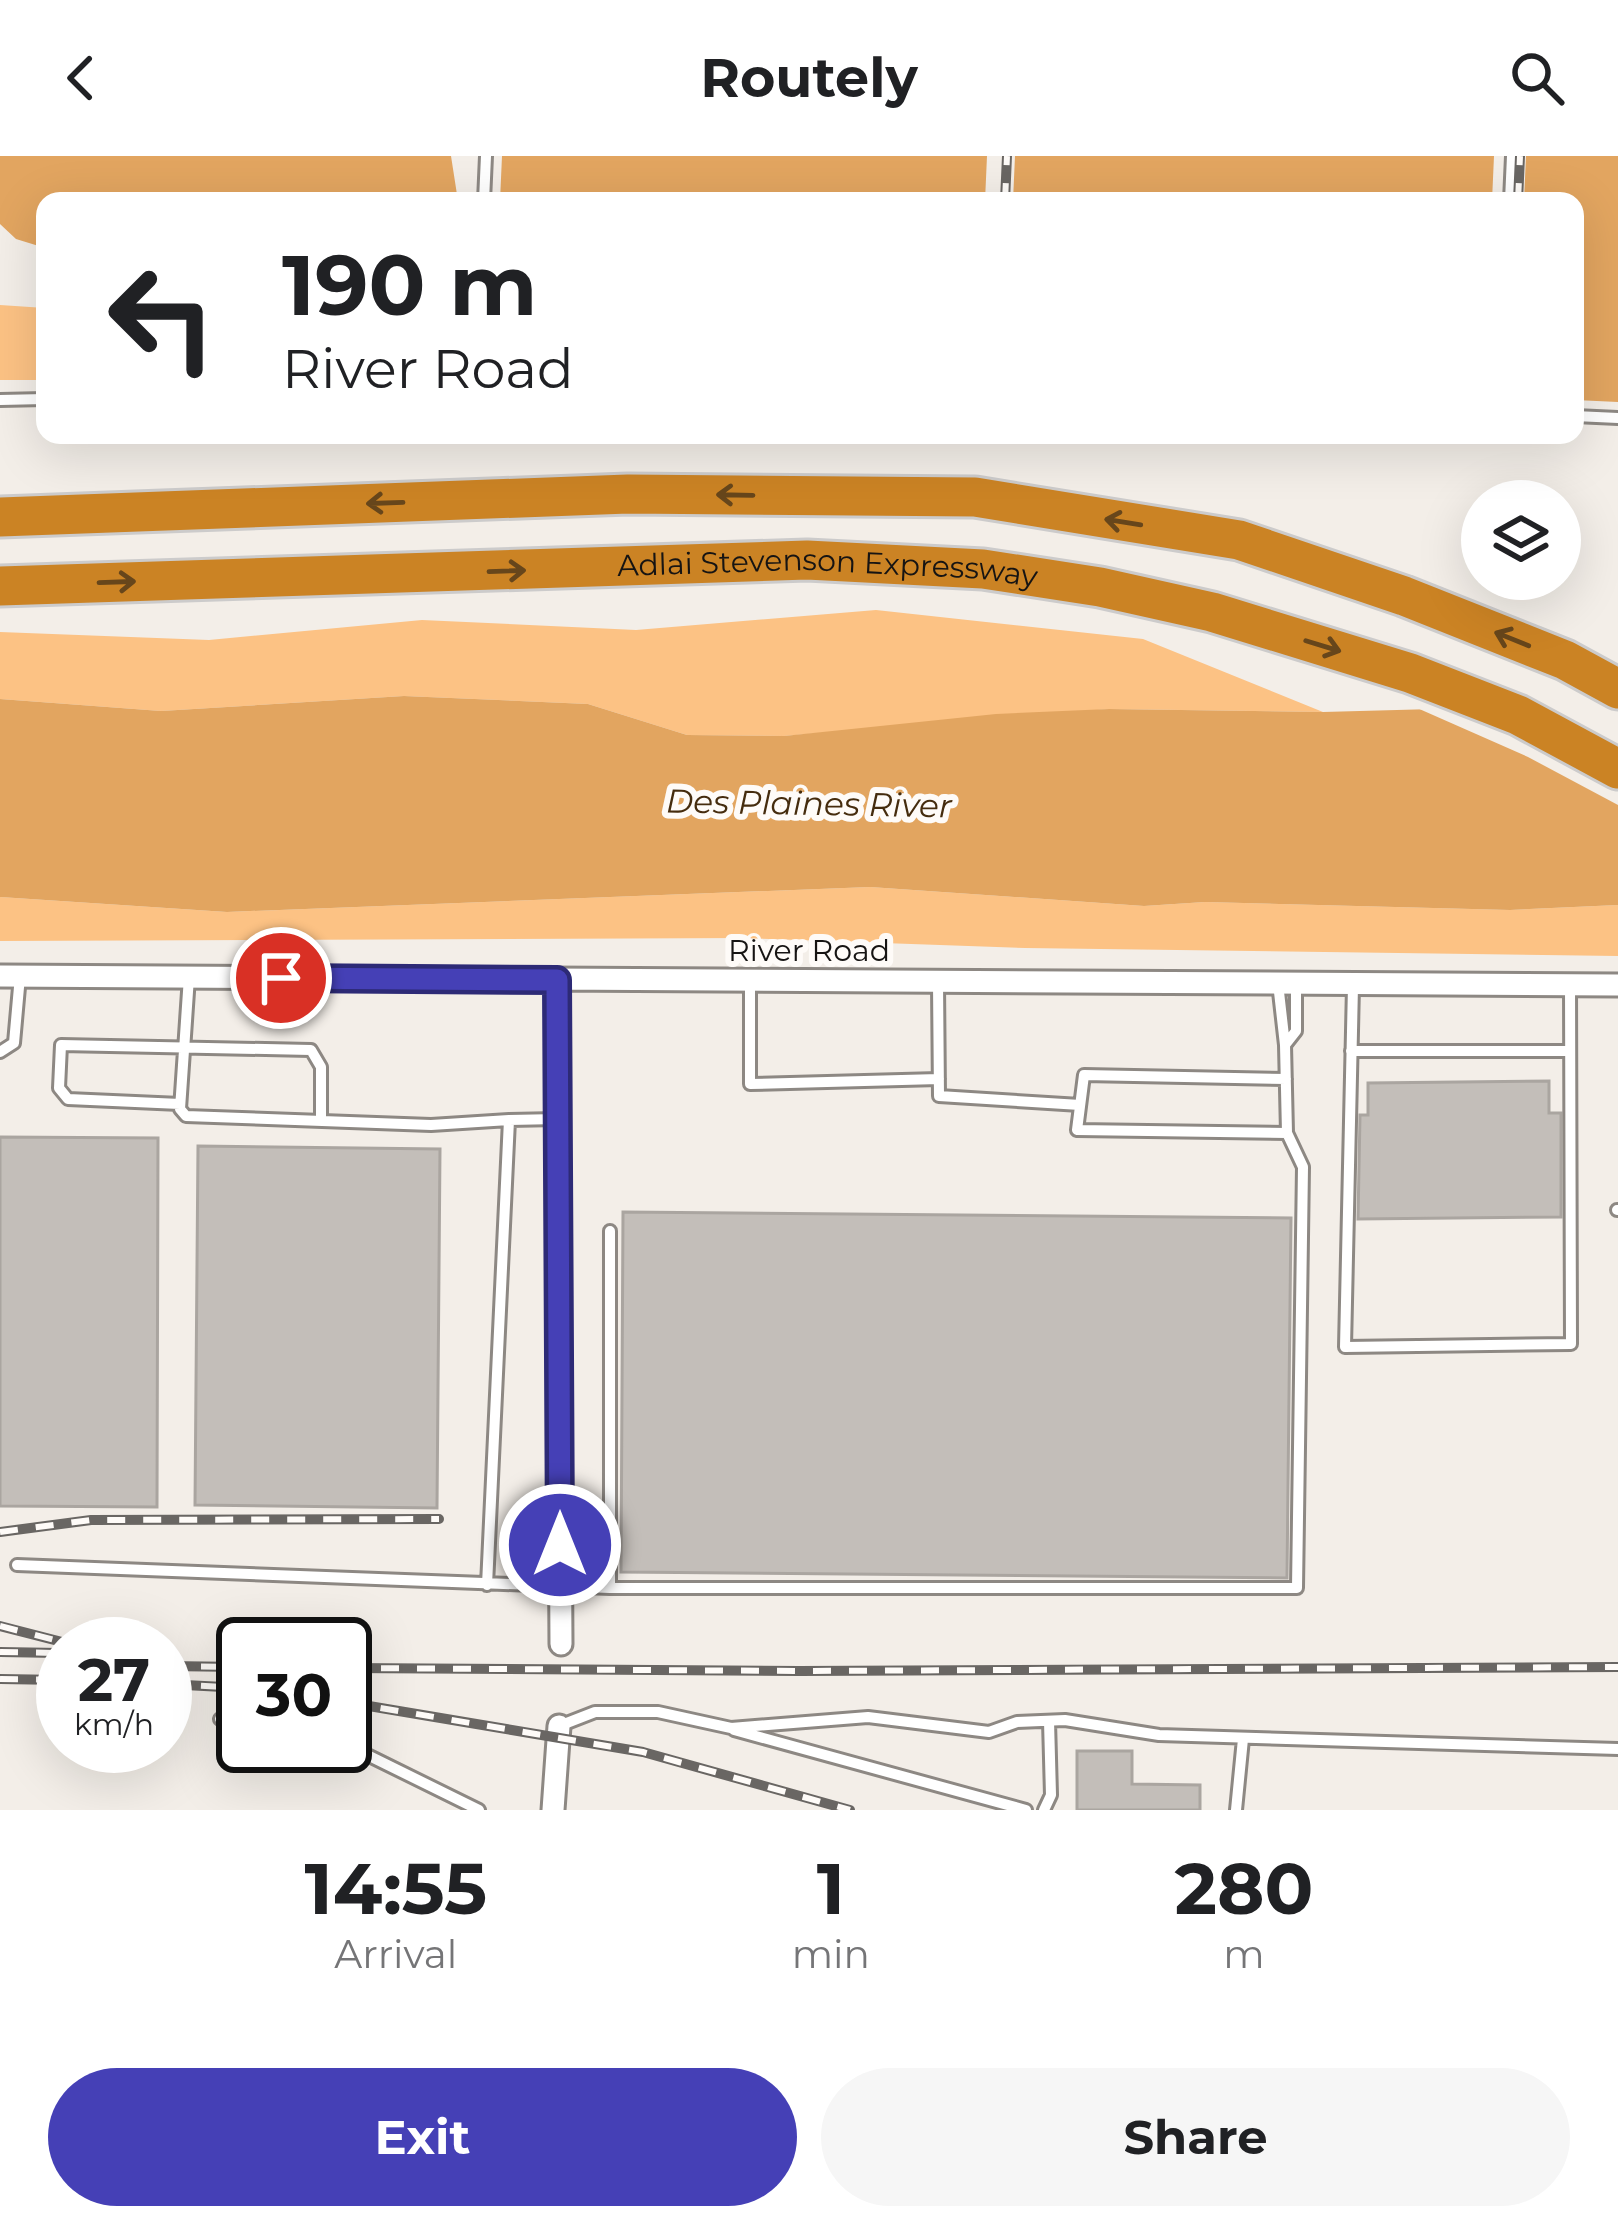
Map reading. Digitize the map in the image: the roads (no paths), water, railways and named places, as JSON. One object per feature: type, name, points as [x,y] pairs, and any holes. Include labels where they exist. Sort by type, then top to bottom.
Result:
[{"type":"highway","points":[[0,517],[628,494],[975,497],[1239,540],[1404,596],[1565,660],[1618,689]]},
{"type":"highway","name":"Adlai Stevenson Expressway","points":[[0,586],[807,560],[983,569],[1100,587],[1212,612],[1518,715],[1618,769]]},
{"type":"street","name":"River Road","points":[[10,976],[1618,985]]},
{"type":"street","points":[[557,980],[562,1644]]},
{"type":"street","points":[[553,1810],[560,1726]]},
{"type":"lane","points":[[484,192],[486,156]]},
{"type":"lane","points":[[1510,192],[1512,156]]},
{"type":"lane","points":[[0,400],[36,399]]},
{"type":"lane","points":[[1584,416],[1618,418]]},
{"type":"lane","points":[[0,1052],[14,1042],[10,976]]},
{"type":"lane","points":[[189,977],[180,1104],[186,1116],[431,1124],[558,1119]]},
{"type":"lane","points":[[750,980],[750,1084],[939,1079]]},
{"type":"lane","points":[[938,981],[939,1096],[1080,1105]]},
{"type":"lane","points":[[17,1564],[561,1588],[1298,1588],[1303,1167],[1287,1132],[1287,983]]},
{"type":"lane","points":[[1353,986],[1345,1347],[1571,1344],[1570,984]]},
{"type":"lane","points":[[180,1104],[68,1099],[59,1088],[61,1045],[311,1050],[321,1067],[321,1120]]},
{"type":"lane","points":[[1352,1051],[1570,1051]]},
{"type":"lane","points":[[1286,1078],[1084,1075],[1078,1130],[1287,1132]]},
{"type":"lane","points":[[487,1585],[509,1120]]},
{"type":"lane","points":[[610,1232],[610,1588]]},
{"type":"lane","points":[[560,1726],[596,1712],[658,1712],[1026,1810]]},
{"type":"lane","points":[[731,1728],[868,1717],[989,1732],[1017,1722],[1065,1720],[1159,1735],[1618,1750]]},
{"type":"lane","points":[[1044,1810],[1051,1795],[1049,1721]]},
{"type":"lane","points":[[1236,1810],[1243,1738]]},
{"type":"lane","points":[[372,1757],[478,1810]]},
{"type":"water","points":[[0,156],[451,156],[457,192],[36,192],[36,245],[16,239],[0,224]]},
{"type":"water","points":[[502,156],[987,156],[985,192],[500,192]]},
{"type":"water","points":[[1015,156],[1494,156],[1492,192],[1013,192]]},
{"type":"water","points":[[1526,156],[1618,156],[1618,402],[1584,400],[1584,192],[1524,192]]},
{"type":"water","name":"Des Plaines River","points":[[404,696],[588,704],[687,735],[784,736],[996,714],[1109,709],[1323,712],[1618,704],[1618,905],[1510,910],[1205,902],[1144,906],[870,887],[227,912],[0,897],[0,699],[161,711]]},
{"type":"railway","points":[[1005,192],[1007,156]]},
{"type":"railway","points":[[1518,192],[1520,156]]},
{"type":"railway","points":[[0,1532],[91,1520],[439,1519]]},
{"type":"railway","points":[[0,1626],[36,1635]]},
{"type":"railway","points":[[0,1652],[36,1653]]},
{"type":"railway","points":[[192,1666],[216,1667]]},
{"type":"railway","points":[[372,1668],[1618,1667]]},
{"type":"railway","points":[[0,1679],[36,1680]]},
{"type":"railway","points":[[192,1685],[216,1687]]},
{"type":"railway","points":[[372,1707],[643,1752],[850,1810]]}]
